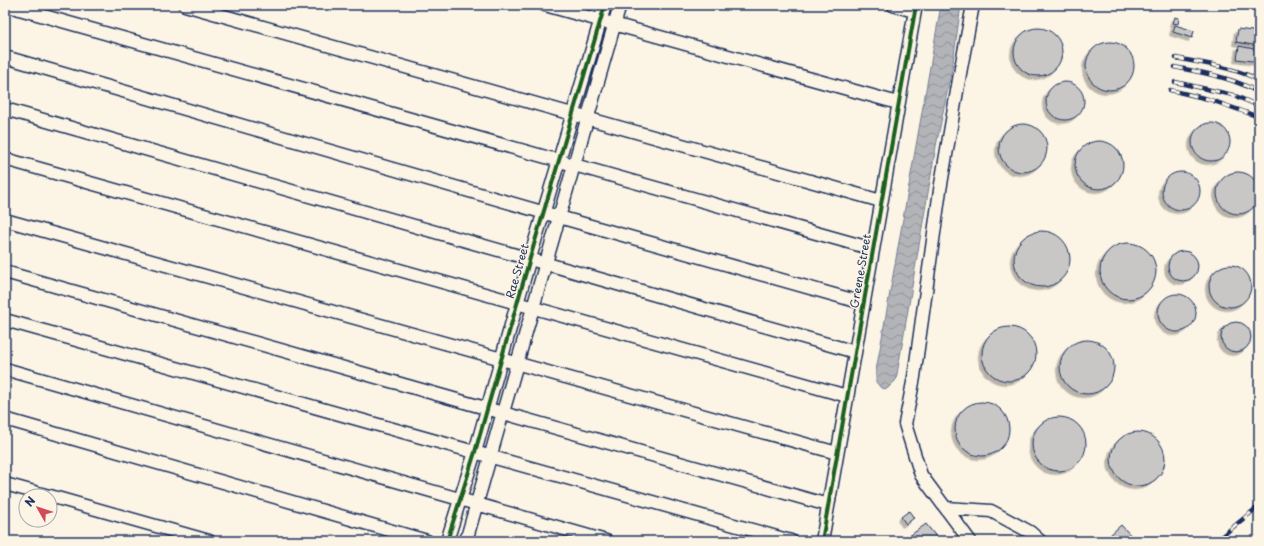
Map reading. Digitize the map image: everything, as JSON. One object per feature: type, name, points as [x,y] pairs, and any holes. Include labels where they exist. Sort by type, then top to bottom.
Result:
[{"type":"street","points":[[5,5],[559,162],[873,249]]},
{"type":"street","points":[[185,5],[881,201]]},
{"type":"street","points":[[545,5],[898,103]]},
{"type":"street","name":"Rae Street","points":[[447,541],[605,5]]},
{"type":"street","points":[[466,541],[620,5]]},
{"type":"street","points":[[893,5],[915,8]]},
{"type":"street","points":[[970,541],[921,475],[905,424],[914,377],[940,190],[973,5]]},
{"type":"street","name":"Greene Street","points":[[822,541],[915,8]]},
{"type":"street","points":[[5,57],[544,213],[863,302]]},
{"type":"street","points":[[5,109],[855,352]]},
{"type":"street","points":[[5,159],[847,396]]},
{"type":"street","points":[[5,220],[837,453]]},
{"type":"street","points":[[5,272],[502,414],[828,505]]},
{"type":"street","points":[[5,320],[791,541]]},
{"type":"street","points":[[5,369],[606,541]]},
{"type":"street","points":[[5,419],[426,541]]},
{"type":"street","points":[[5,484],[20,488]]},
{"type":"street","points":[[58,498],[209,541]]},
{"type":"street","points":[[946,508],[991,512],[1030,532],[1040,541]]},
{"type":"water","points":[[941,5],[961,5],[952,69],[936,146],[896,380],[887,389],[881,388],[876,382],[876,371]]},
{"type":"building","points":[[1175,17],[1179,18],[1178,24],[1173,23]]},
{"type":"building","points":[[1175,25],[1194,31],[1192,38],[1173,32]]},
{"type":"building","points":[[1038,28],[1047,30],[1055,35],[1060,43],[1062,52],[1060,61],[1055,69],[1047,74],[1038,76],[1029,74],[1021,69],[1016,61],[1014,52],[1016,43],[1021,35],[1029,30]]},
{"type":"building","points":[[1238,29],[1259,32],[1259,46],[1236,42]]},
{"type":"building","points":[[1110,42],[1119,44],[1127,49],[1132,57],[1134,66],[1132,75],[1127,83],[1119,88],[1110,90],[1101,88],[1093,83],[1088,75],[1086,66],[1088,57],[1093,49],[1101,44]]},
{"type":"building","points":[[1239,46],[1259,50],[1259,62],[1237,59]]},
{"type":"building","points":[[1065,82],[1075,85],[1081,91],[1084,101],[1081,111],[1075,117],[1065,120],[1055,117],[1049,111],[1046,101],[1049,91],[1055,85]]},
{"type":"building","points":[[1211,123],[1221,126],[1227,132],[1230,142],[1227,152],[1221,158],[1211,161],[1201,158],[1195,152],[1192,142],[1195,132],[1201,126]]},
{"type":"building","points":[[1023,124],[1032,126],[1040,131],[1045,139],[1047,148],[1045,157],[1040,165],[1032,170],[1023,172],[1014,170],[1006,165],[1001,157],[999,148],[1001,139],[1006,131],[1014,126]]},
{"type":"building","points":[[1099,141],[1108,143],[1116,148],[1121,156],[1123,165],[1121,174],[1116,182],[1108,187],[1099,189],[1090,187],[1082,182],[1077,174],[1075,165],[1077,156],[1082,148],[1090,143]]},
{"type":"building","points":[[1181,172],[1191,175],[1197,181],[1200,191],[1197,201],[1191,207],[1181,210],[1171,207],[1165,201],[1162,191],[1165,181],[1171,175]]},
{"type":"building","points":[[1234,172],[1242,172],[1250,175],[1256,181],[1259,193],[1256,205],[1250,211],[1242,214],[1234,214],[1226,211],[1220,205],[1217,197],[1217,189],[1220,181],[1226,175]]},
{"type":"building","points":[[1036,231],[1048,231],[1058,235],[1066,243],[1070,253],[1070,265],[1066,275],[1058,283],[1048,287],[1036,287],[1026,283],[1018,275],[1014,265],[1014,253],[1018,243],[1026,235]]},
{"type":"building","points":[[1122,243],[1134,243],[1144,247],[1152,255],[1156,265],[1156,277],[1152,287],[1144,295],[1134,299],[1122,299],[1112,295],[1104,287],[1100,277],[1100,265],[1104,255],[1112,247]]},
{"type":"building","points":[[1183,251],[1189,252],[1197,260],[1197,272],[1189,280],[1183,281],[1177,280],[1169,272],[1168,266],[1169,260],[1177,252]]},
{"type":"building","points":[[1226,265],[1234,265],[1242,268],[1248,274],[1251,286],[1248,298],[1242,304],[1234,307],[1226,307],[1218,304],[1212,298],[1209,290],[1209,282],[1212,274],[1218,268]]},
{"type":"building","points":[[1177,294],[1187,297],[1193,303],[1196,313],[1193,323],[1187,329],[1177,332],[1167,329],[1161,323],[1158,313],[1161,303],[1167,297]]},
{"type":"building","points":[[1236,322],[1247,326],[1251,337],[1247,348],[1236,352],[1225,348],[1221,337],[1225,326]]},
{"type":"building","points":[[1009,327],[1019,329],[1028,335],[1034,344],[1036,354],[1034,364],[1028,373],[1019,379],[1009,381],[999,379],[990,373],[984,364],[982,354],[984,344],[990,335],[999,329]]},
{"type":"building","points":[[1087,340],[1097,342],[1106,348],[1112,357],[1114,367],[1112,377],[1106,386],[1097,392],[1087,394],[1077,392],[1068,386],[1062,377],[1060,367],[1062,357],[1068,348],[1077,342]]},
{"type":"building","points":[[982,402],[992,404],[1001,410],[1007,419],[1009,429],[1007,439],[1001,448],[992,454],[982,456],[972,454],[963,448],[957,439],[955,429],[957,419],[963,410],[972,404]]},
{"type":"building","points":[[1059,417],[1069,419],[1078,425],[1084,434],[1086,444],[1084,454],[1078,463],[1069,469],[1059,471],[1049,469],[1040,463],[1034,454],[1032,444],[1034,434],[1040,425],[1049,419]]},
{"type":"building","points":[[1138,432],[1148,434],[1157,440],[1163,449],[1165,459],[1163,469],[1157,478],[1148,484],[1138,486],[1128,484],[1119,478],[1113,469],[1111,459],[1113,449],[1119,440],[1128,434]]},
{"type":"building","points":[[909,511],[914,518],[906,524],[901,517]]},
{"type":"building","points":[[926,524],[938,539],[935,541],[911,541],[908,537]]},
{"type":"building","points":[[1121,525],[1136,541],[1110,541],[1107,538]]},
{"type":"railway","points":[[1176,58],[1229,69],[1259,80]]},
{"type":"railway","points":[[1174,67],[1228,79],[1259,93]]},
{"type":"railway","points":[[1175,82],[1233,95],[1259,106]]},
{"type":"railway","points":[[1170,90],[1208,99],[1259,117]]},
{"type":"railway","points":[[1216,541],[1259,506]]},
{"type":"cycle path","points":[[447,541],[475,452],[530,258],[605,5]]},
{"type":"cycle path","points":[[822,541],[916,5]]}]
